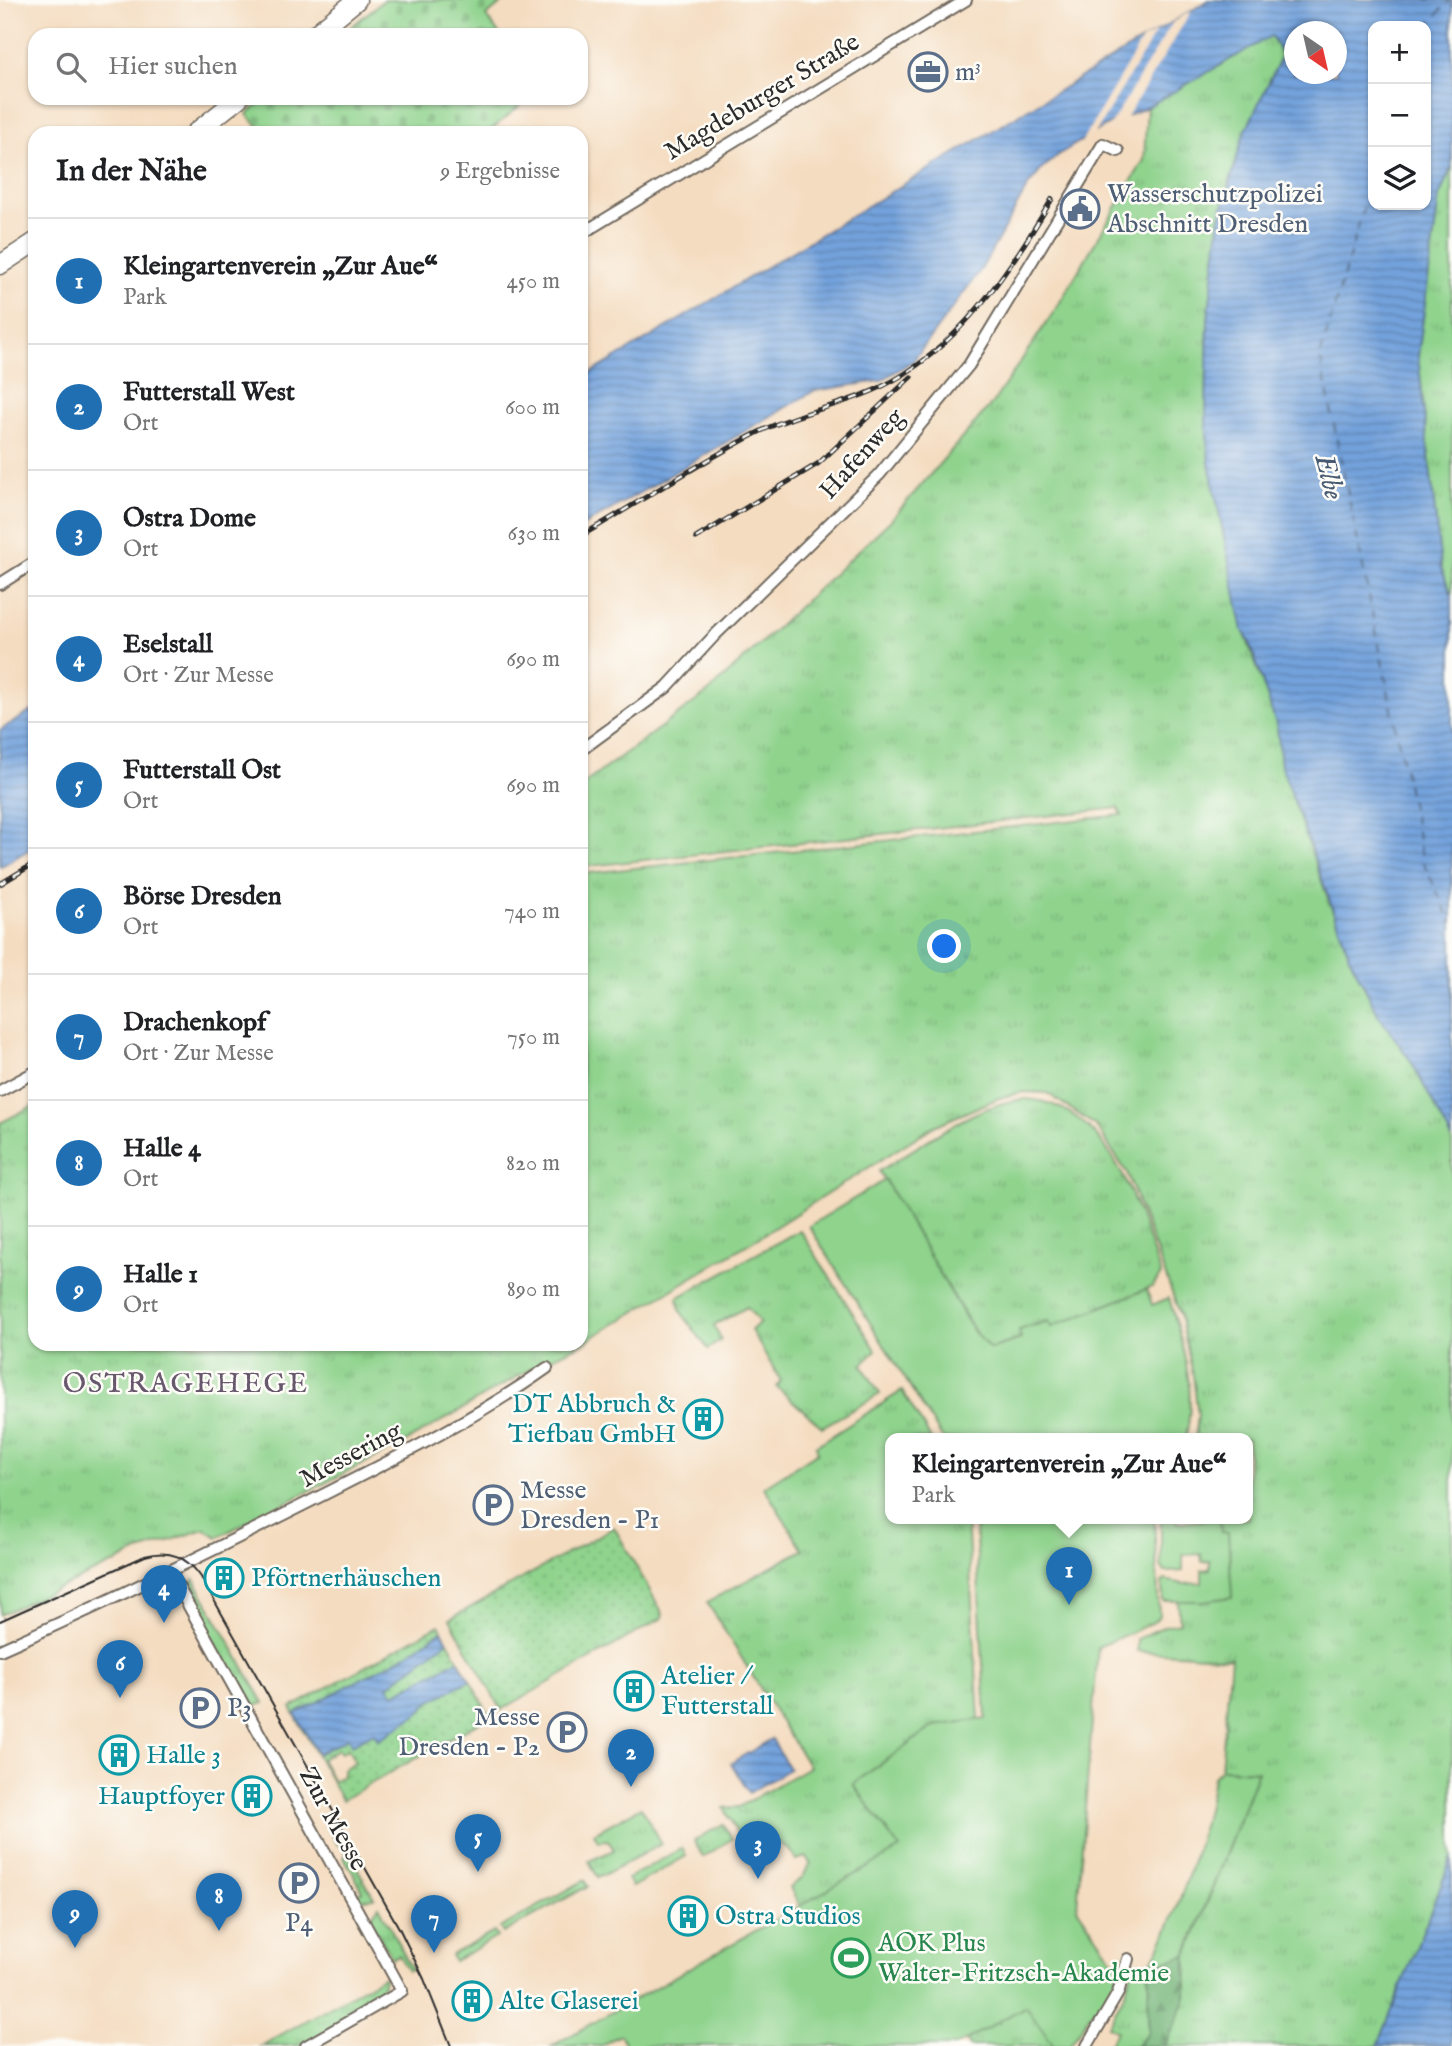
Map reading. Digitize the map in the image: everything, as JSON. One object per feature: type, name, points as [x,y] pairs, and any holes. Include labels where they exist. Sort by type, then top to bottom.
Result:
[{"type":"main road","points":[[322,28],[356,0]]},
{"type":"main road","points":[[204,126],[230,105]]},
{"type":"main road","points":[[0,265],[28,247]]},
{"type":"street","name":"Magdeburger Straße","points":[[588,230],[966,0]]},
{"type":"street","name":"Hafenweg","points":[[588,745],[667,687],[714,636],[879,475],[969,365],[1103,145],[1118,151]]},
{"type":"street","points":[[0,584],[28,566]]},
{"type":"street","points":[[0,1090],[28,1076]]},
{"type":"street","name":"Messering","points":[[0,1650],[170,1572],[418,1445],[548,1368]]},
{"type":"street","name":"Zur Messe","points":[[170,1572],[402,1991],[306,2046]]},
{"type":"street","points":[[1087,2046],[1118,1993],[1129,1959]]},
{"type":"green space","points":[[384,0],[506,0],[486,16],[495,28],[350,28]]},
{"type":"green space","points":[[1271,36],[1282,55],[1243,136],[1220,217],[1208,320],[1206,417],[1209,463],[1245,634],[1278,727],[1281,765],[1323,885],[1351,960],[1379,1016],[1411,1061],[1452,1139],[1452,1857],[1378,2046],[1163,2046],[1186,1998],[1187,1955],[1258,1771],[1221,1769],[1231,1658],[1137,1651],[1137,1639],[1165,1626],[1180,1623],[1178,1601],[1204,1601],[1227,1533],[1221,1533],[1220,1524],[1253,1524],[1253,1433],[1196,1433],[1198,1415],[1193,1375],[1180,1314],[1127,1173],[1096,1126],[1047,1093],[1023,1092],[999,1098],[934,1126],[758,1238],[588,1340],[588,873],[1122,815],[1118,808],[588,866],[588,781],[711,690],[891,520],[994,401],[1057,307],[1144,160],[1147,107]]},
{"type":"green space","points":[[258,105],[521,105],[495,126],[257,126],[247,114]]},
{"type":"green space","points":[[1452,166],[1452,596],[1441,567],[1418,356],[1439,197]]},
{"type":"green space","points":[[1028,1099],[1057,1106],[1081,1120],[1101,1141],[1131,1192],[1161,1275],[1152,1287],[1051,1327],[1047,1321],[1019,1330],[1021,1339],[990,1349],[975,1332],[879,1171],[970,1116],[1009,1102]]},
{"type":"green space","points":[[28,1109],[28,1351],[567,1351],[534,1367],[402,1444],[218,1537],[204,1529],[143,1550],[0,1615],[0,1123]]},
{"type":"green space","points":[[885,1180],[974,1332],[990,1349],[1021,1339],[1019,1330],[1048,1321],[1051,1327],[1147,1289],[1152,1305],[1169,1298],[1187,1368],[1190,1404],[1186,1433],[939,1433],[809,1226]]},
{"type":"green space","points":[[800,1230],[876,1350],[862,1365],[880,1394],[822,1427],[777,1387],[781,1381],[751,1330],[760,1323],[747,1307],[714,1325],[721,1340],[708,1349],[681,1312],[677,1298]]},
{"type":"green space","points":[[902,1391],[927,1433],[885,1433],[885,1524],[967,1524],[979,1720],[934,1726],[853,1784],[901,1849],[800,1906],[790,1888],[803,1877],[810,1863],[806,1857],[796,1860],[786,1847],[773,1840],[741,1840],[724,1808],[739,1807],[809,1767],[707,1602],[803,1550],[764,1487],[818,1452],[816,1446]]},
{"type":"green space","points":[[975,1524],[1154,1524],[1159,1616],[1154,1622],[1098,1647],[1077,1908],[1120,1970],[1100,2011],[1094,2009],[1069,2046],[1054,2046],[1026,2006],[955,2046],[627,2046],[620,2035],[600,2046],[552,2046],[900,1849],[853,1784],[934,1726],[986,1719]]},
{"type":"green space","points":[[1161,1524],[1220,1524],[1221,1532],[1228,1533],[1232,1597],[1204,1601],[1163,1601],[1162,1583],[1165,1580],[1184,1584],[1202,1583],[1202,1570],[1210,1569],[1210,1561],[1202,1562],[1201,1554],[1183,1555],[1183,1571],[1165,1572],[1161,1566]]},
{"type":"green space","points":[[614,1527],[663,1614],[662,1618],[501,1710],[450,1619]]},
{"type":"green space","points":[[194,1579],[264,1703],[254,1706],[252,1710],[193,1606],[186,1587]]},
{"type":"green space","points":[[439,1625],[490,1716],[342,1800],[291,1708]],"holes":[[[338,1749],[341,1753],[348,1749],[355,1762],[343,1769],[343,1776],[333,1781],[321,1759]]]},
{"type":"green space","points":[[1221,1769],[1258,1771],[1186,1955],[1149,1966],[1179,1901],[1197,1848],[1213,1777]]},
{"type":"green space","points":[[641,1807],[661,1844],[598,1878],[589,1861],[614,1850],[608,1840],[598,1841],[594,1833]]},
{"type":"green space","points":[[329,1818],[374,1898],[358,1900],[356,1895],[363,1891],[344,1857],[347,1855],[341,1844],[338,1845],[324,1821]]},
{"type":"green space","points":[[723,1824],[732,1839],[703,1857],[694,1841]]},
{"type":"green space","points":[[682,1848],[686,1856],[632,1887],[627,1879]]},
{"type":"green space","points":[[585,1880],[588,1886],[503,1933],[500,1928]]},
{"type":"green space","points":[[379,1906],[412,1970],[408,1971],[399,1955],[392,1958],[369,1919]]},
{"type":"green space","points":[[494,1932],[497,1937],[454,1961],[451,1955]]},
{"type":"green space","points":[[1186,1955],[1186,1998],[1167,2042],[1163,2046],[1137,2046],[1148,2033],[1149,1966]]},
{"type":"green space","points":[[1135,1961],[1149,1966],[1148,2033],[1137,2046],[1107,2046],[1117,2031],[1108,2026],[1126,1990]]},
{"type":"green space","points":[[384,1976],[375,1996],[351,2016],[322,2034],[299,2045],[261,2046]]},
{"type":"green space","points":[[1026,2006],[1054,2046],[969,2046],[966,2040]]},
{"type":"water","name":"Elbe","points":[[1209,0],[1452,0],[1452,166],[1439,197],[1418,356],[1441,567],[1452,596],[1452,1139],[1411,1061],[1379,1016],[1351,960],[1281,765],[1277,727],[1250,643],[1243,631],[1209,463],[1206,417],[1208,320],[1220,217],[1243,136],[1282,55],[1271,36],[1147,107],[1109,124],[1061,153],[1042,169],[1028,186],[982,268],[913,361],[880,381],[814,391],[588,523],[588,375]]},
{"type":"water","points":[[28,713],[28,850],[0,867],[0,730]]},
{"type":"water","points":[[442,1631],[448,1641],[388,1686],[394,1694],[458,1660],[470,1680],[429,1702],[418,1714],[378,1740],[374,1733],[352,1745],[348,1738],[318,1754],[295,1714],[399,1659]]},
{"type":"water","points":[[772,1739],[789,1769],[749,1793],[731,1763]]},
{"type":"water","points":[[1452,1857],[1452,2046],[1378,2046]]},
{"type":"pier","points":[[1192,10],[1126,118],[1109,127],[1173,22]]},
{"type":"pier","points":[[1156,32],[1094,135],[1081,143],[1142,40]]},
{"type":"ferry route","points":[[1431,21],[1450,0]]},
{"type":"ferry route","points":[[1368,193],[1320,356],[1423,862],[1452,923]]},
{"type":"tram line","points":[[0,1621],[145,1556],[170,1554],[190,1564],[201,1577],[399,1928],[424,1979],[451,2046]]},
{"type":"railway","points":[[588,532],[755,434],[864,395],[907,372],[933,353],[979,307],[1018,254],[1052,199]]},
{"type":"railway","points":[[696,538],[819,463],[911,377]]},
{"type":"railway","points":[[0,884],[28,867]]},
{"type":"place","name":"m³","points":[[928,72]]},
{"type":"place","name":"Wasserschutzpolizei Abschnitt Dresden","points":[[1080,209]]},
{"type":"place","name":"DT Abbruch & Tiefbau GmbH","points":[[703,1419]]},
{"type":"place","name":"Messe Dresden - P1","points":[[493,1505]]},
{"type":"place","name":"Pförtnerhäuschen","points":[[224,1578]]},
{"type":"place","name":"Kleingartenverein „Zur Aue“","points":[[1069,1605]]},
{"type":"place","name":"Eselstall","points":[[164,1623]]},
{"type":"place","name":"Atelier / Futterstall","points":[[634,1691]]},
{"type":"place","name":"Börse Dresden","points":[[120,1698]]},
{"type":"place","name":"P3","points":[[200,1708]]},
{"type":"place","name":"Messe Dresden - P2","points":[[567,1732]]},
{"type":"place","name":"Halle 3","points":[[119,1755]]},
{"type":"place","name":"Futterstall West","points":[[631,1787]]},
{"type":"place","name":"Hauptfoyer","points":[[252,1796]]},
{"type":"place","name":"Futterstall Ost","points":[[478,1872]]},
{"type":"place","name":"Ostra Dome","points":[[758,1879]]},
{"type":"place","name":"P4","points":[[299,1883]]},
{"type":"place","name":"Ostra Studios","points":[[688,1916]]},
{"type":"place","name":"Halle 4","points":[[219,1931]]},
{"type":"place","name":"Halle 1","points":[[75,1948]]},
{"type":"place","name":"Drachenkopf","points":[[434,1953]]},
{"type":"place","name":"AOK Plus Walter-Fritzsch-Akademie","points":[[851,1958]]},
{"type":"place","name":"Alte Glaserei","points":[[472,2001]]},
{"type":"district","name":"OSTRAGEHEGE","points":[[186,1384]]}]
